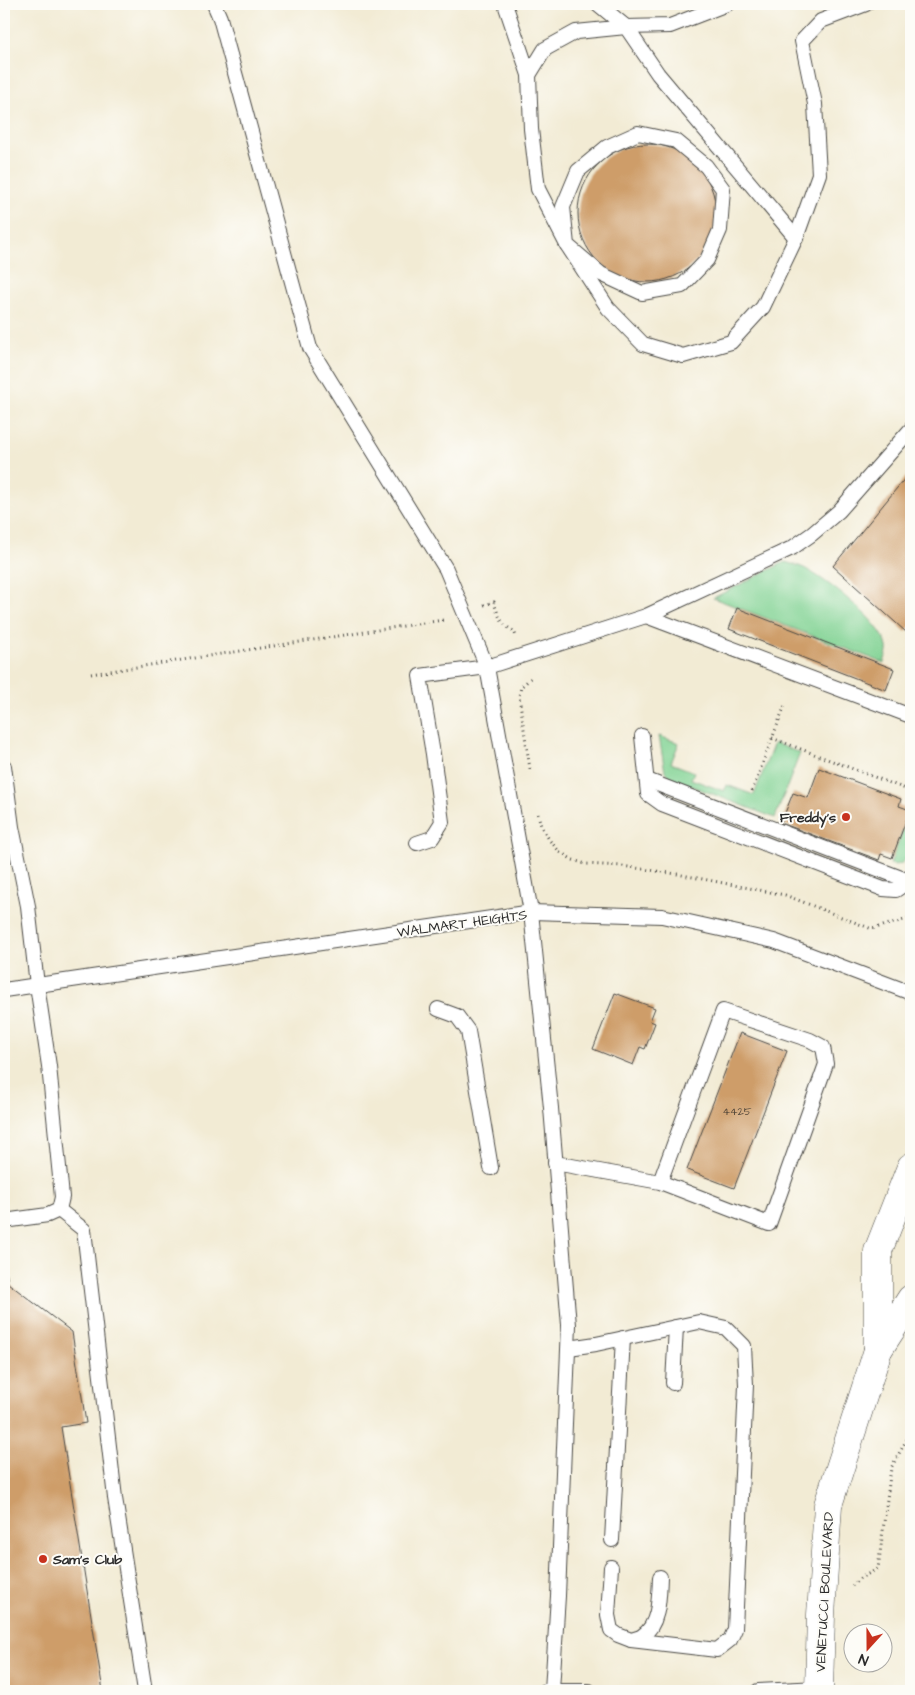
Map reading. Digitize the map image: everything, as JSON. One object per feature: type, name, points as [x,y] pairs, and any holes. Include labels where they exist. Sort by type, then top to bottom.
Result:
[{"type":"street","name":"VENETUCCI BOULEVARD","points":[[878,1350],[878,1251],[911,1167]]},
{"type":"street","name":"VENETUCCI BOULEVARD","points":[[819,1689],[821,1615],[828,1506],[878,1350],[911,1299]]},
{"type":"lane","points":[[214,4],[220,18],[310,348],[446,569],[487,666],[530,912],[556,1163],[569,1326],[548,1691],[589,1691]]},
{"type":"lane","points":[[504,4],[529,75],[531,129],[538,189],[567,246],[608,308],[644,344],[684,356],[730,342],[763,307],[796,238],[819,174],[815,104],[802,41],[821,21],[866,4]]},
{"type":"lane","points":[[598,4],[626,27],[658,74],[796,238]]},
{"type":"lane","points":[[529,75],[545,50],[576,32],[626,27],[670,26],[728,4]]},
{"type":"lane","points":[[638,133],[676,141],[706,166],[723,190],[720,230],[707,260],[682,286],[642,293],[601,274],[567,246],[563,207],[578,171],[607,147],[638,133]]},
{"type":"lane","points":[[417,843],[432,838],[442,822],[420,676],[487,666],[646,616],[792,548],[839,511],[911,429]]},
{"type":"lane","points":[[646,616],[910,714]]},
{"type":"lane","points":[[642,736],[648,794],[662,804],[883,889],[896,890],[909,881]]},
{"type":"lane","points":[[4,766],[9,844],[28,906],[36,985],[49,1066],[62,1198],[59,1210]]},
{"type":"lane","name":"WALMART HEIGHTS","points":[[4,990],[530,912],[662,916],[774,941],[911,993]]},
{"type":"lane","points":[[438,1009],[457,1016],[468,1030],[492,1168]]},
{"type":"lane","points":[[556,1163],[660,1182],[769,1224],[826,1064],[823,1047],[810,1040],[723,1011],[660,1182]]},
{"type":"lane","points":[[4,1221],[48,1215],[59,1210]]},
{"type":"lane","points":[[59,1210],[84,1230],[115,1498],[145,1691]]},
{"type":"lane","points":[[569,1348],[699,1322],[726,1328],[744,1346],[746,1385],[735,1629],[730,1640],[717,1650],[631,1640],[618,1635],[611,1630],[608,1615],[611,1567]]},
{"type":"lane","points":[[673,1383],[676,1327]]},
{"type":"lane","points":[[612,1540],[623,1338]]},
{"type":"lane","points":[[631,1640],[642,1636],[652,1625],[659,1603],[660,1577]]},
{"type":"lane","points":[[758,1691],[819,1689]]},
{"type":"path","points":[[752,791],[785,705]]},
{"type":"path","points":[[772,738],[911,791]]},
{"type":"path","points":[[821,1615],[860,1578],[878,1569],[891,1468],[911,1432]]},
{"type":"green space","points":[[785,562],[802,567],[813,574],[839,592],[865,614],[876,626],[887,647],[884,663],[713,598]]},
{"type":"green space","points":[[659,736],[679,743],[671,763],[694,772],[691,779],[724,791],[727,785],[754,795],[774,743],[800,753],[775,818],[671,778],[665,772]]},
{"type":"green space","points":[[911,810],[912,827],[908,855],[904,861],[898,864],[890,864]]},
{"type":"building","points":[[647,144],[673,149],[696,164],[711,187],[716,213],[711,239],[696,262],[673,277],[647,282],[621,277],[598,262],[583,239],[578,213],[583,187],[598,164],[621,149]]},
{"type":"building","points":[[911,471],[911,626],[906,632],[833,566]]},
{"type":"building","points":[[737,608],[894,669],[886,690],[729,629]]},
{"type":"building","name":"Freddy's","points":[[819,768],[901,799],[899,806],[910,810],[892,858],[881,854],[879,860],[781,823],[793,793],[808,798]]},
{"type":"building","points":[[615,993],[655,1008],[650,1021],[655,1023],[645,1049],[640,1047],[633,1065],[593,1049]]},
{"type":"building","points":[[740,1033],[787,1051],[734,1188],[687,1170]]},
{"type":"building","name":"Sam's Club","points":[[5,1264],[8,1283],[72,1332],[86,1423],[61,1427],[103,1691],[4,1691]]},
{"type":"place","name":"Freddy's","points":[[846,817]]},
{"type":"place","name":"Sam's Club","points":[[43,1559]]}]
